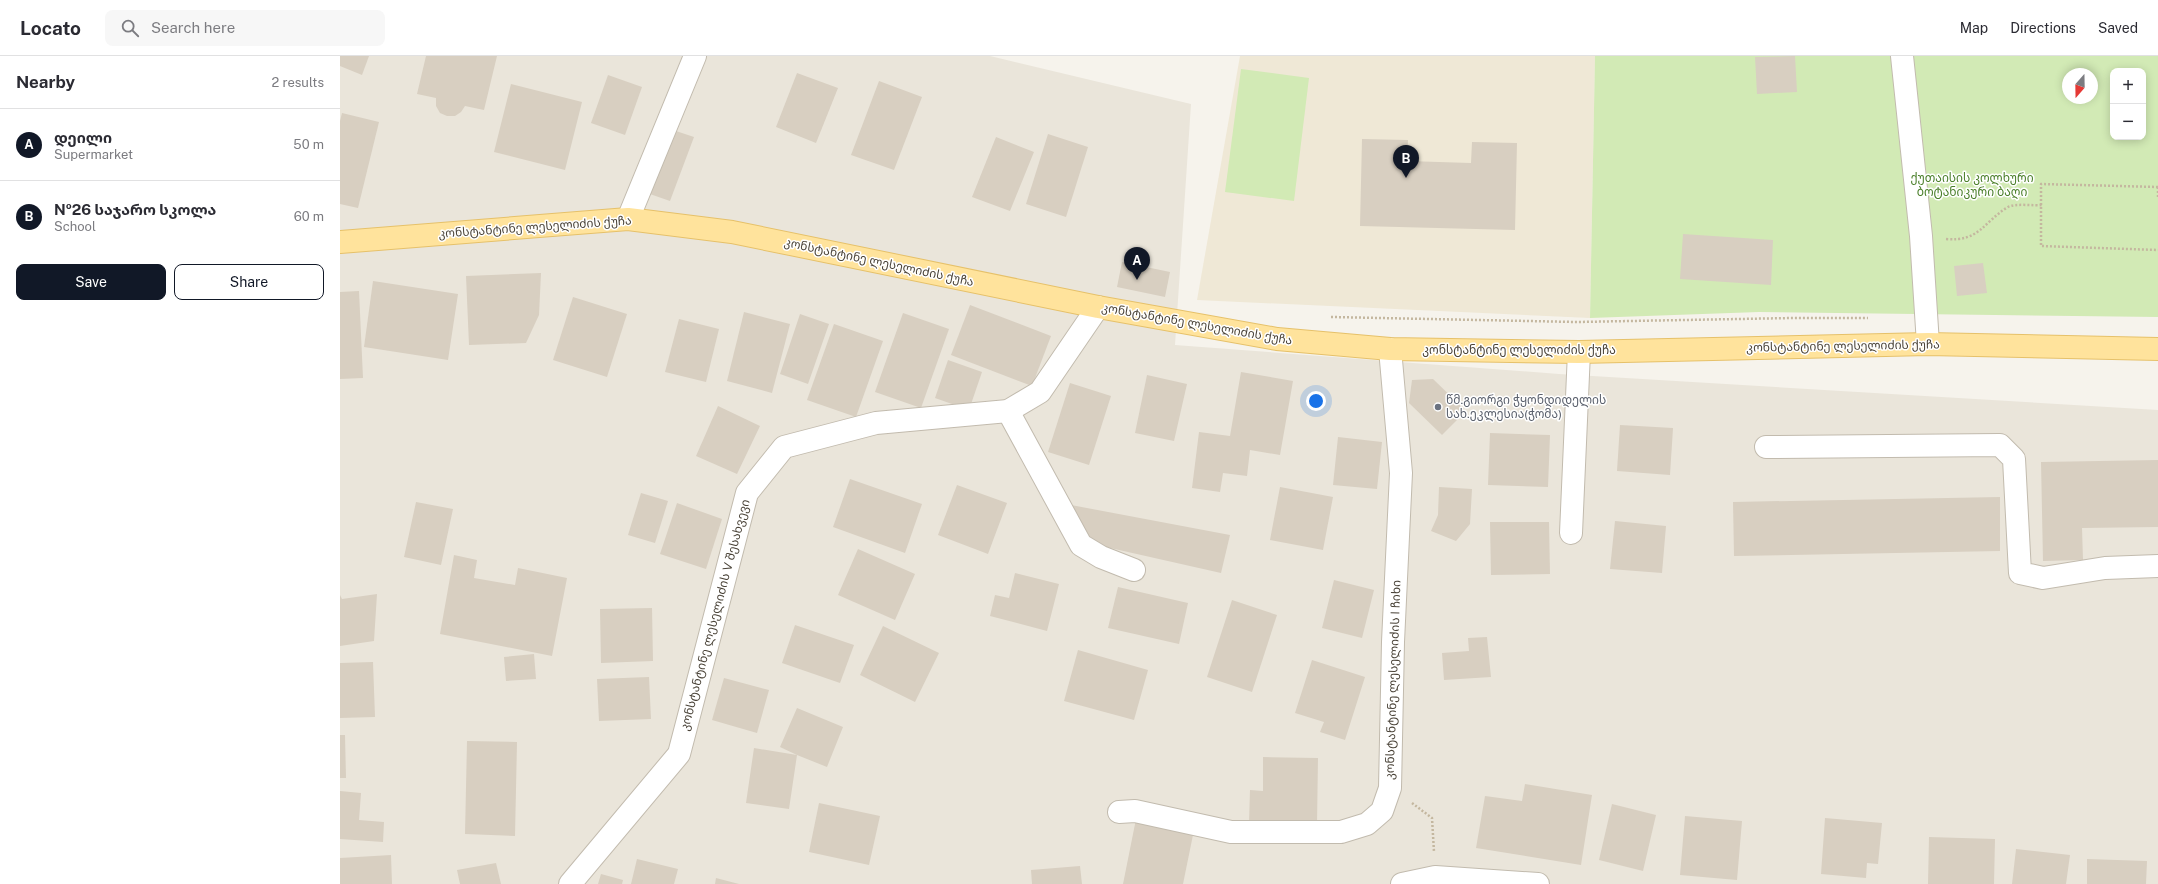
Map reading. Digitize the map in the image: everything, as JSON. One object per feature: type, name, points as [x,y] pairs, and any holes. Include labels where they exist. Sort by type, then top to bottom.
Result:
[{"type":"main road","name":"კონსტანტინე ლესელიძის ქუჩა","points":[[340,242],[628,219],[732,232],[1098,307],[1277,339],[1390,349],[1579,352],[1928,344],[2158,349]]},
{"type":"street","points":[[628,219],[695,56]]},
{"type":"street","points":[[1902,56],[1921,236],[1928,344]]},
{"type":"street","name":"კონსტანტინე ლესელიძის V შესახვევი","points":[[570,884],[679,754],[747,493],[784,447],[876,423],[1008,411],[1040,392],[1098,307]]},
{"type":"street","name":"კონსტანტინე ლესელიძის I ჩიხი","points":[[1119,812],[1135,811],[1231,832],[1341,832],[1368,824],[1382,811],[1390,788],[1393,642],[1401,473],[1390,349]]},
{"type":"street","points":[[1571,533],[1579,352]]},
{"type":"street","points":[[1008,411],[1081,545],[1101,557],[1134,570]]},
{"type":"street","points":[[1766,447],[2000,445],[2014,459],[2020,573],[2043,578],[2105,568],[2158,566]]},
{"type":"street","points":[[1402,884],[1435,877],[1538,884]]},
{"type":"path","points":[[2158,197],[2158,187],[2042,184],[2041,246],[2158,250]]},
{"type":"path","points":[[1921,236],[1961,240],[1974,234],[2009,206],[2042,206]]},
{"type":"path","points":[[1327,316],[1577,322],[1870,318]]},
{"type":"path","points":[[1432,818],[1435,877]]},
{"type":"shaded area","points":[[340,56],[990,56],[1191,104],[1175,345],[1559,374],[2158,410],[2158,884],[340,884]]},
{"type":"shaded area","points":[[1240,56],[1595,56],[1590,318],[1197,300]]},
{"type":"green space","name":"ქუთაისის კოლხური ბოტანიკური ბაღი","points":[[1595,56],[2158,56],[2158,317],[1759,312],[1590,318]]},
{"type":"green space","points":[[1241,69],[1309,78],[1294,201],[1225,192]]},
{"type":"building","points":[[340,56],[369,56],[362,75],[340,66]]},
{"type":"building","points":[[426,56],[497,56],[484,110],[465,106],[461,112],[455,116],[447,116],[440,113],[436,106],[436,98],[417,94]]},
{"type":"building","points":[[1795,56],[1797,92],[1757,94],[1755,57]]},
{"type":"building","points":[[797,73],[838,88],[816,143],[776,127]]},
{"type":"building","points":[[608,75],[642,87],[625,135],[591,123]]},
{"type":"building","points":[[879,81],[922,97],[894,170],[851,155]]},
{"type":"building","points":[[511,84],[582,102],[565,170],[494,152]]},
{"type":"building","points":[[342,113],[379,122],[358,208],[340,204],[340,121]]},
{"type":"building","points":[[670,129],[694,137],[670,201],[647,193]]},
{"type":"building","points":[[1048,134],[1088,147],[1066,217],[1026,204]]},
{"type":"building","points":[[996,137],[1034,152],[1010,211],[972,197]]},
{"type":"building","points":[[1362,139],[1408,140],[1407,161],[1471,163],[1472,142],[1517,143],[1515,230],[1360,226]]},
{"type":"building","points":[[1683,234],[1773,240],[1771,285],[1680,279]]},
{"type":"building","points":[[1122,262],[1170,272],[1165,297],[1117,287]]},
{"type":"building","points":[[1983,263],[1987,293],[1957,296],[1954,266]]},
{"type":"building","points":[[541,273],[539,315],[526,343],[469,345],[466,276]]},
{"type":"building","points":[[373,281],[458,294],[448,360],[364,347]]},
{"type":"building","points":[[359,291],[363,378],[340,379],[340,292]]},
{"type":"building","points":[[573,297],[627,314],[607,377],[553,360]]},
{"type":"building","points":[[970,305],[1051,336],[1032,386],[951,355]]},
{"type":"building","points":[[744,312],[790,324],[772,393],[727,381]]},
{"type":"building","points":[[903,313],[949,329],[921,408],[875,392]]},
{"type":"building","points":[[800,314],[829,324],[808,384],[780,374]]},
{"type":"building","points":[[679,319],[719,329],[706,382],[665,372]]},
{"type":"building","points":[[834,324],[883,341],[856,417],[807,400]]},
{"type":"building","points":[[948,360],[982,372],[969,410],[935,398]]},
{"type":"building","points":[[1241,372],[1293,381],[1280,455],[1250,450],[1247,476],[1223,473],[1220,492],[1192,488],[1199,432],[1230,436]]},
{"type":"building","points":[[1147,375],[1187,384],[1174,441],[1135,433]]},
{"type":"building","name":"წმ.გიორგი ჭყონდიდელის სახ.ეკლესია(ჭომა)","points":[[1433,379],[1466,411],[1442,435],[1409,403],[1412,380]]},
{"type":"building","points":[[1070,383],[1111,396],[1089,465],[1048,452]]},
{"type":"building","points":[[718,406],[760,426],[737,474],[696,456]]},
{"type":"building","points":[[1620,425],[1673,428],[1670,475],[1617,471]]},
{"type":"building","points":[[1490,433],[1550,435],[1548,487],[1488,485]]},
{"type":"building","points":[[1338,437],[1382,442],[1377,489],[1333,485]]},
{"type":"building","points":[[2158,460],[2158,527],[2082,528],[2083,560],[2043,561],[2041,462]]},
{"type":"building","points":[[850,479],[922,504],[905,553],[833,527]]},
{"type":"building","points":[[957,485],[1007,503],[988,554],[938,535]]},
{"type":"building","points":[[1280,487],[1333,497],[1323,550],[1270,540]]},
{"type":"building","points":[[1439,487],[1472,489],[1470,524],[1456,541],[1431,531],[1438,515]]},
{"type":"building","points":[[641,493],[668,501],[655,543],[628,535]]},
{"type":"building","points":[[2000,497],[2000,551],[1734,556],[1733,502]]},
{"type":"building","points":[[416,502],[453,509],[441,565],[404,557]]},
{"type":"building","points":[[677,503],[722,519],[706,569],[660,554]]},
{"type":"building","points":[[1071,505],[1230,535],[1221,573],[1088,543]]},
{"type":"building","points":[[1615,521],[1666,526],[1662,573],[1610,569]]},
{"type":"building","points":[[1490,522],[1549,522],[1550,574],[1491,575]]},
{"type":"building","points":[[858,549],[915,574],[895,620],[838,595]]},
{"type":"building","points":[[454,555],[477,560],[474,578],[515,585],[518,568],[567,578],[552,656],[440,634]]},
{"type":"building","points":[[1015,573],[1059,584],[1047,631],[990,616],[995,595],[1009,598]]},
{"type":"building","points":[[1334,580],[1374,590],[1362,638],[1322,628]]},
{"type":"building","points":[[1118,587],[1188,603],[1179,644],[1108,628]]},
{"type":"building","points":[[377,594],[374,641],[340,646],[340,595],[342,599]]},
{"type":"building","points":[[1232,600],[1277,615],[1252,692],[1207,677]]},
{"type":"building","points":[[652,608],[653,661],[601,663],[600,609]]},
{"type":"building","points":[[795,625],[854,645],[840,683],[782,663]]},
{"type":"building","points":[[883,626],[939,653],[915,702],[860,675]]},
{"type":"building","points":[[1487,637],[1491,677],[1444,680],[1442,653],[1469,651],[1468,638]]},
{"type":"building","points":[[1078,650],[1148,670],[1134,720],[1064,701]]},
{"type":"building","points":[[534,654],[536,679],[506,681],[504,657]]},
{"type":"building","points":[[1312,660],[1365,677],[1345,740],[1320,732],[1324,722],[1295,713]]},
{"type":"building","points":[[373,662],[375,717],[340,718],[340,663]]},
{"type":"building","points":[[649,677],[651,719],[599,721],[597,679]]},
{"type":"building","points":[[724,678],[769,690],[757,733],[712,720]]},
{"type":"building","points":[[797,708],[843,727],[827,767],[780,747]]},
{"type":"building","points":[[340,735],[345,735],[346,778],[340,778]]},
{"type":"building","points":[[467,741],[517,742],[515,836],[465,834]]},
{"type":"building","points":[[754,748],[797,755],[789,809],[746,803]]},
{"type":"building","points":[[1263,757],[1318,758],[1317,824],[1249,824],[1250,790],[1263,791]]},
{"type":"building","points":[[1525,784],[1592,795],[1581,865],[1476,848],[1485,796],[1522,801]]},
{"type":"building","points":[[340,791],[361,793],[359,820],[384,822],[383,842],[340,839]]},
{"type":"building","points":[[819,803],[880,816],[869,865],[809,852]]},
{"type":"building","points":[[1612,804],[1656,815],[1643,871],[1599,860]]},
{"type":"building","points":[[1685,816],[1742,821],[1737,880],[1680,875]]},
{"type":"building","points":[[1825,818],[1882,823],[1878,864],[1867,863],[1866,878],[1821,874]]},
{"type":"building","points":[[1136,819],[1194,830],[1183,884],[1123,884]]},
{"type":"building","points":[[1929,837],[1995,839],[1994,884],[1928,884]]},
{"type":"building","points":[[2016,849],[2070,855],[2066,884],[2012,884]]},
{"type":"building","points":[[391,855],[392,884],[340,884],[340,858]]},
{"type":"building","points":[[637,859],[678,869],[674,884],[631,884]]},
{"type":"building","points":[[2087,859],[2147,861],[2146,884],[2087,884]]},
{"type":"building","points":[[496,863],[501,884],[460,884],[457,870]]},
{"type":"building","points":[[1080,866],[1082,884],[1032,884],[1031,870]]},
{"type":"building","points":[[601,874],[623,880],[622,884],[598,884]]},
{"type":"building","points":[[716,878],[739,884],[715,884]]},
{"type":"place","name":"№26 საჯარო სკოლა","points":[[1406,178]]},
{"type":"place","name":"დეილი","points":[[1137,280]]},
{"type":"place","name":"წმ.გიორგი ჭყონდიდელის სახ.ეკლესია(ჭომა)","points":[[1438,407]]}]
